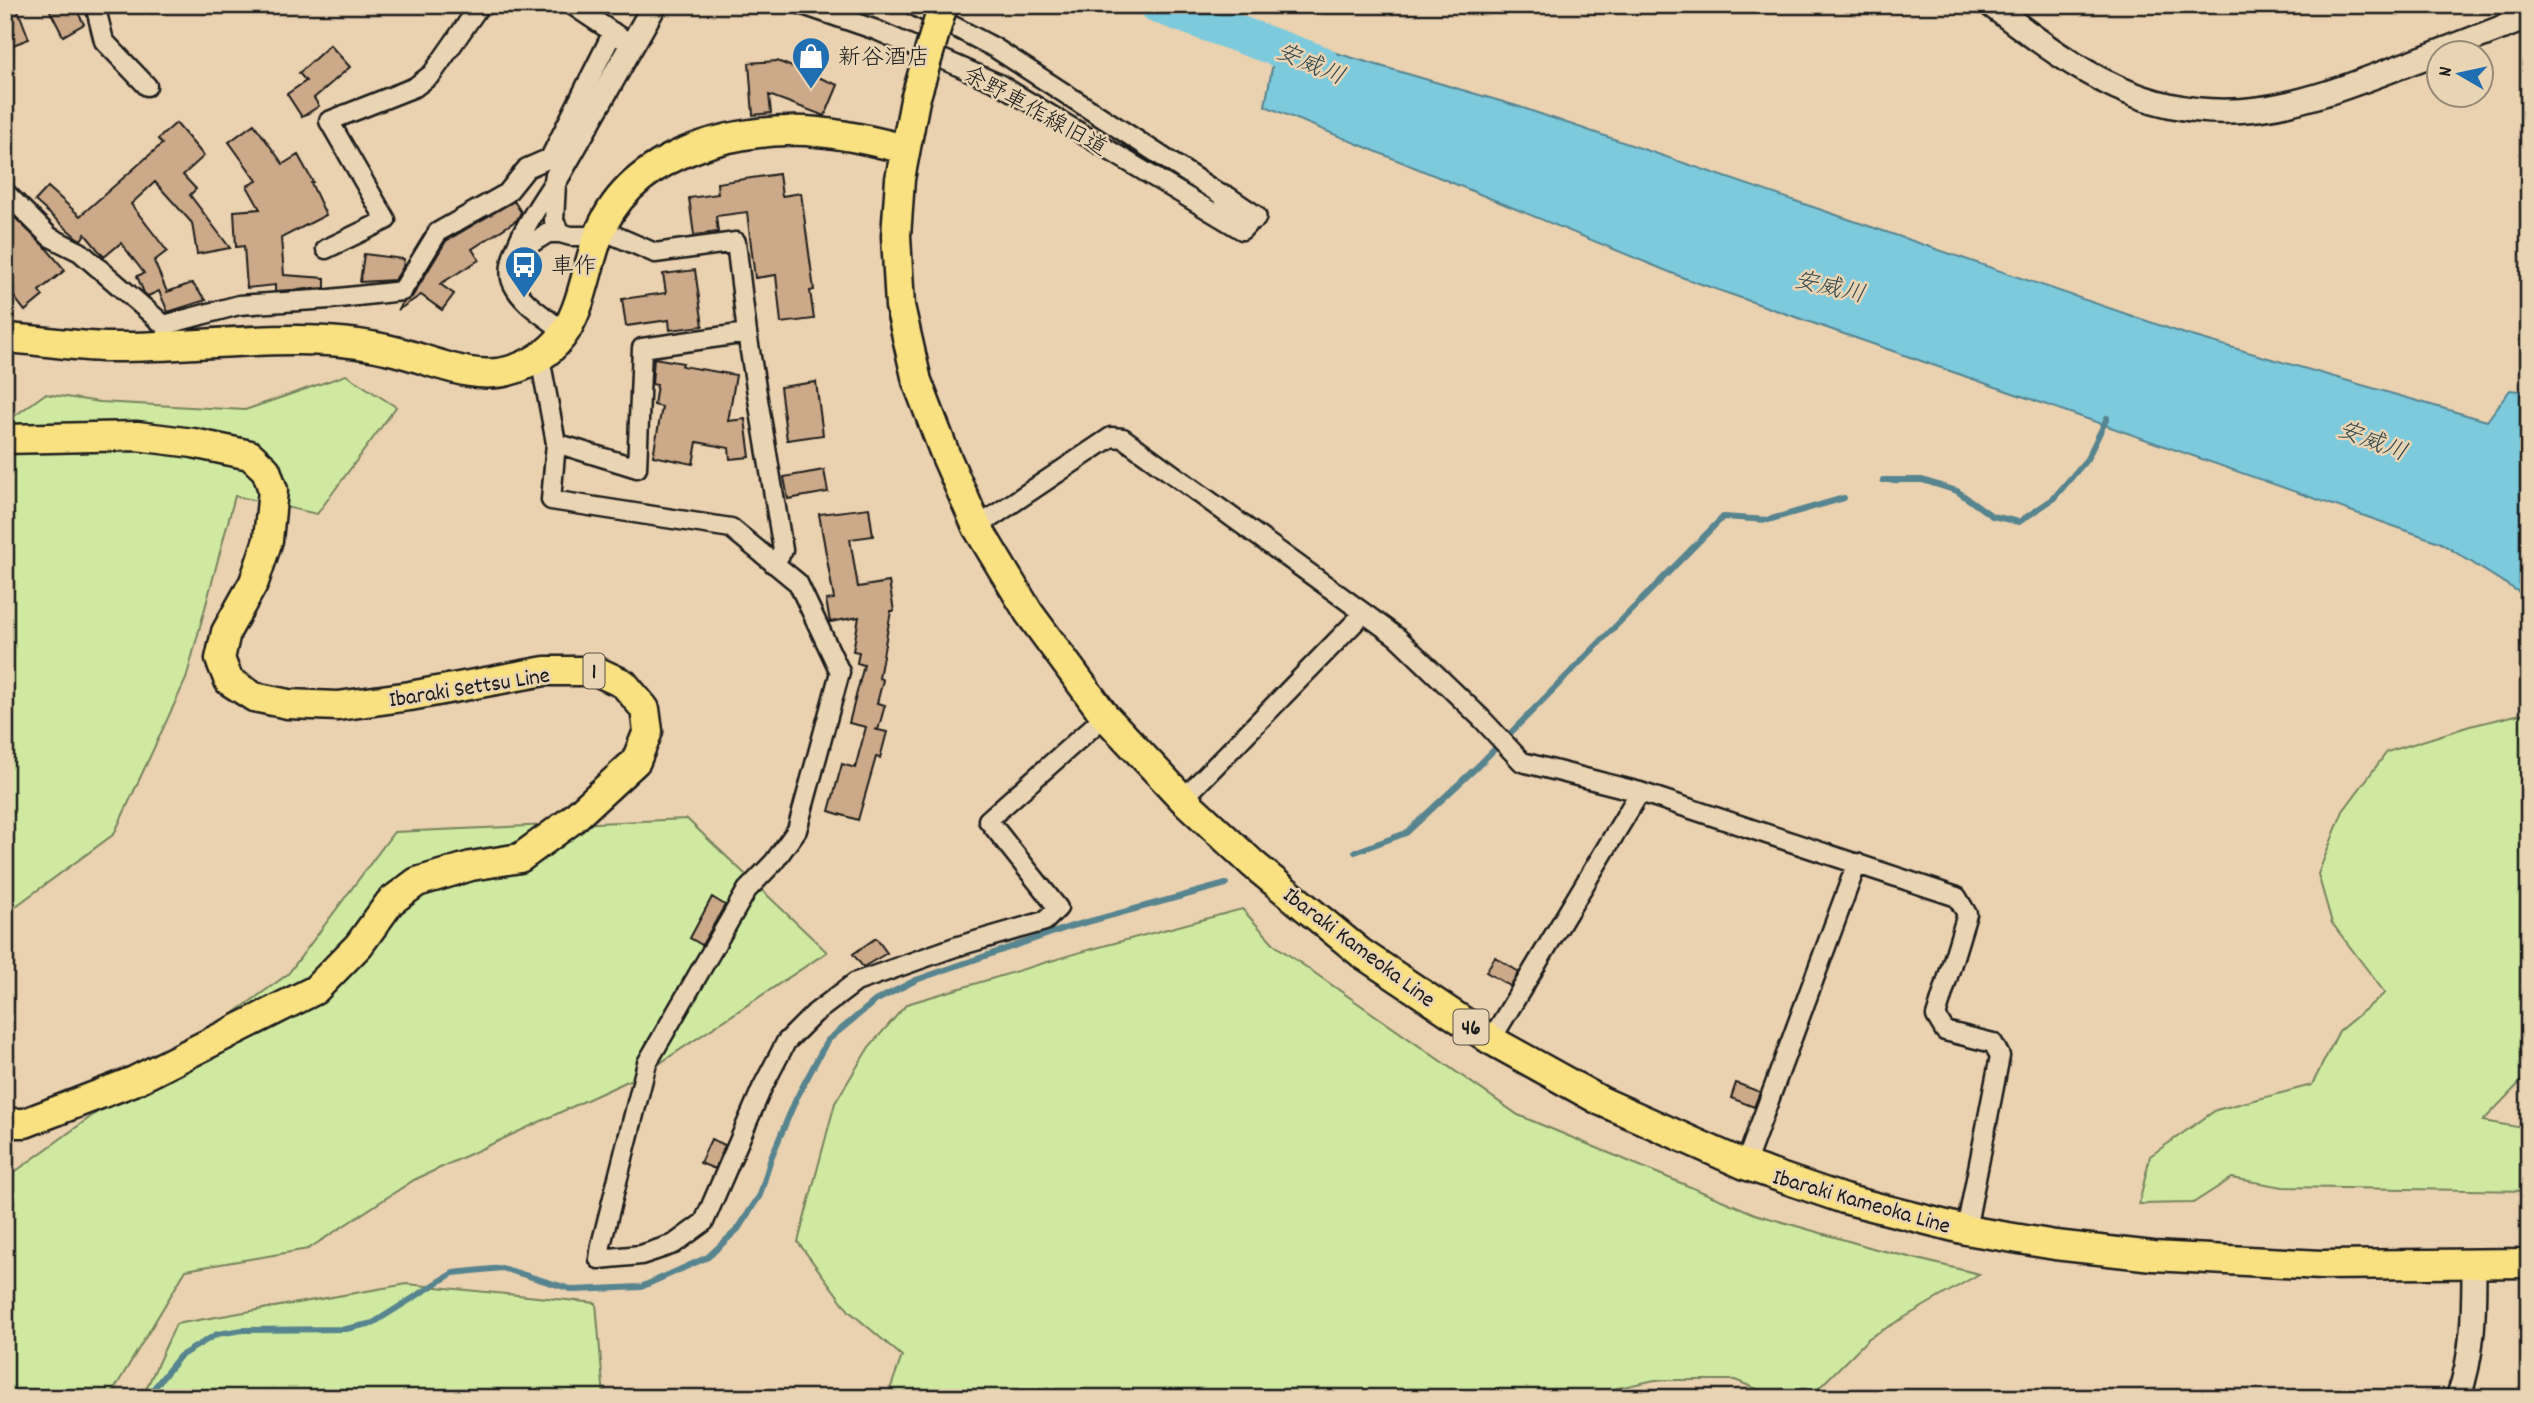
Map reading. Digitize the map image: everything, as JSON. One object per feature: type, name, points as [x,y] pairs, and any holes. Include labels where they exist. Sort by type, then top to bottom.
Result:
[{"type":"main road","name":"Ibaraki Kameoka Line","points":[[943,5],[915,100],[900,179],[896,236],[900,306],[917,381],[977,527],[1029,613],[1105,716],[1183,799],[1272,880],[1361,953],[1491,1040],[1601,1101],[1745,1165],[1844,1199],[1966,1230],[2055,1245],[2152,1256],[2322,1265],[2529,1263]]},
{"type":"main road","points":[[5,338],[105,347],[349,342],[480,373],[512,370],[540,358],[564,332],[572,320],[586,285],[600,233],[616,205],[633,184],[673,156],[760,133],[806,131],[842,135],[905,149]]},
{"type":"main road","name":"Ibaraki Settsu Line","points":[[5,439],[137,436],[193,443],[250,455],[266,470],[273,490],[268,540],[254,582],[226,632],[220,659],[229,681],[254,697],[288,704],[338,706],[410,696],[545,671],[596,671],[624,684],[645,709],[648,732],[636,761],[572,820],[520,858],[471,866],[417,882],[390,902],[359,945],[315,990],[134,1081],[25,1123],[5,1123]]},
{"type":"street","points":[[95,5],[104,41],[147,86]]},
{"type":"street","points":[[326,249],[386,219],[329,121],[415,87],[432,74],[480,5]]},
{"type":"street","points":[[572,5],[622,38]]},
{"type":"street","name":"余野車作線旧道","points":[[803,5],[876,30],[999,84],[1242,230],[1254,217]]},
{"type":"street","points":[[913,5],[995,48],[1254,217]]},
{"type":"street","points":[[1991,5],[2055,52],[2117,88],[2167,104],[2211,112],[2242,112],[2289,105],[2336,92],[2529,17]]},
{"type":"street","points":[[5,192],[50,237],[80,252],[164,325],[239,305],[402,291],[438,232],[508,193],[527,168],[550,158],[622,38],[654,7]]},
{"type":"street","points":[[564,332],[524,299],[512,284],[510,266],[521,237],[557,177],[622,38]]},
{"type":"street","points":[[557,177],[554,221],[560,233]]},
{"type":"street","points":[[514,254],[548,233],[571,236],[600,233],[654,253],[736,242],[747,333],[783,550],[774,564]]},
{"type":"street","points":[[556,443],[637,468],[642,348],[747,333]]},
{"type":"street","points":[[540,358],[556,443],[551,500],[731,528],[798,583],[839,672],[797,830],[774,862],[747,890],[647,1063],[599,1258],[640,1255],[674,1244],[704,1222],[762,1088],[786,1042],[815,1013],[856,982],[955,947],[1045,921],[1058,908],[988,820],[1105,716]]},
{"type":"street","points":[[977,527],[1111,437],[1123,438],[1397,637],[1482,719],[1522,762],[1640,793],[1957,897],[1967,914],[1936,1016],[1945,1031],[1993,1043],[2000,1056],[1966,1230]]},
{"type":"street","points":[[1183,799],[1363,614]]},
{"type":"street","points":[[1491,1040],[1640,793]]},
{"type":"street","points":[[1745,1165],[1857,863]]},
{"type":"street","points":[[2458,1398],[2465,1378],[2473,1328],[2474,1264]]},
{"type":"green space","points":[[346,375],[396,407],[317,514],[235,496],[186,679],[114,834],[5,914],[5,423],[45,394],[100,402],[245,410]]},
{"type":"green space","points":[[2529,712],[2529,1073],[2483,1121],[2529,1129],[2529,1191],[2283,1187],[2232,1178],[2193,1203],[2139,1204],[2150,1156],[2216,1110],[2312,1085],[2339,1031],[2385,993],[2332,923],[2318,874],[2343,811],[2387,752],[2470,726]]},
{"type":"green space","points":[[687,819],[827,952],[645,1073],[414,1180],[308,1249],[186,1270],[109,1398],[5,1398],[5,1179],[288,974],[394,832]]},
{"type":"green space","points":[[1242,909],[1276,946],[1518,1115],[1755,1214],[1876,1249],[1979,1274],[1869,1338],[1809,1398],[1779,1398],[1735,1380],[1655,1380],[1572,1398],[887,1398],[902,1356],[849,1311],[798,1242],[835,1103],[869,1047],[907,1004],[1081,952]]},
{"type":"green space","points":[[407,1284],[596,1303],[604,1398],[142,1398],[176,1324]]},
{"type":"water","points":[[1278,36],[1517,106],[2185,334],[2487,421],[2510,390],[2529,392],[2529,596],[2439,542],[1684,278],[1265,106]]},
{"type":"building","points":[[5,5],[16,5],[29,39],[5,48]]},
{"type":"building","points":[[47,5],[74,5],[84,24],[63,36]]},
{"type":"building","points":[[330,45],[350,67],[314,98],[319,106],[302,117],[287,94],[306,81],[299,73]]},
{"type":"building","points":[[777,61],[838,85],[825,116],[769,95],[771,113],[753,115],[749,63]]},
{"type":"building","points":[[176,123],[204,156],[183,175],[196,189],[190,195],[230,248],[197,254],[192,223],[155,182],[131,204],[167,251],[154,261],[167,292],[192,283],[206,300],[168,312],[159,291],[148,296],[144,293],[137,276],[144,273],[121,243],[104,257],[85,234],[81,240],[76,237],[35,201],[48,187],[80,216],[162,144],[158,139]]},
{"type":"building","points":[[254,124],[283,164],[298,155],[313,182],[311,183],[326,215],[281,238],[284,275],[325,278],[325,288],[275,291],[275,285],[247,288],[244,246],[236,247],[234,211],[260,209],[247,186],[257,181],[229,142]]},
{"type":"building","points":[[779,174],[782,196],[801,193],[814,290],[810,291],[814,319],[781,323],[776,275],[755,278],[747,212],[716,216],[718,232],[694,235],[689,198],[718,194],[717,183]]},
{"type":"building","points":[[514,201],[521,212],[517,220],[472,249],[479,260],[440,284],[454,294],[442,310],[421,295],[398,310],[403,302],[412,297],[446,241]]},
{"type":"building","points":[[5,208],[65,270],[39,291],[43,296],[25,311],[5,285]]},
{"type":"building","points":[[364,254],[404,259],[403,267],[395,280],[360,282]]},
{"type":"building","points":[[695,270],[703,326],[670,330],[669,320],[626,326],[622,299],[666,293],[663,274]]},
{"type":"building","points":[[654,358],[683,363],[682,366],[736,375],[728,421],[745,419],[750,457],[730,459],[729,448],[697,442],[693,464],[653,456],[662,407],[654,405],[657,385],[652,384]]},
{"type":"building","points":[[816,382],[823,435],[787,440],[780,387]]},
{"type":"building","points":[[824,470],[828,492],[788,499],[784,477]]},
{"type":"building","points":[[869,508],[873,536],[850,539],[858,587],[889,582],[894,611],[891,611],[879,678],[883,680],[877,703],[885,705],[878,730],[887,732],[880,758],[876,757],[858,820],[829,811],[842,764],[855,768],[866,727],[849,723],[864,665],[857,663],[859,652],[853,651],[859,617],[830,622],[826,600],[834,599],[819,514]]},
{"type":"building","points":[[712,897],[725,905],[702,945],[690,938]]},
{"type":"building","points":[[876,938],[887,953],[863,967],[853,954]]},
{"type":"building","points":[[1495,957],[1519,972],[1510,986],[1486,972]]},
{"type":"building","points":[[1736,1083],[1760,1092],[1754,1107],[1731,1098]]},
{"type":"building","points":[[711,1139],[725,1145],[715,1169],[700,1163]]},
{"type":"waterway","name":"安威川","points":[[1158,5],[1321,64]]},
{"type":"waterway","points":[[1883,480],[1922,480],[1957,491],[1992,516],[2019,522],[2053,499],[2087,459],[2107,418]]},
{"type":"waterway","points":[[1355,852],[1406,833],[1478,766],[1723,517],[1768,520],[1844,498]]},
{"type":"waterway","points":[[146,1398],[180,1356],[217,1334],[243,1330],[346,1329],[373,1323],[453,1273],[502,1268],[574,1290],[641,1287],[708,1257],[738,1229],[760,1195],[771,1158],[796,1099],[827,1041],[875,1001],[916,980],[1069,927],[1226,884]]},
{"type":"place","name":"新谷酒店","points":[[811,90]]},
{"type":"place","name":"車作","points":[[524,299]]}]
